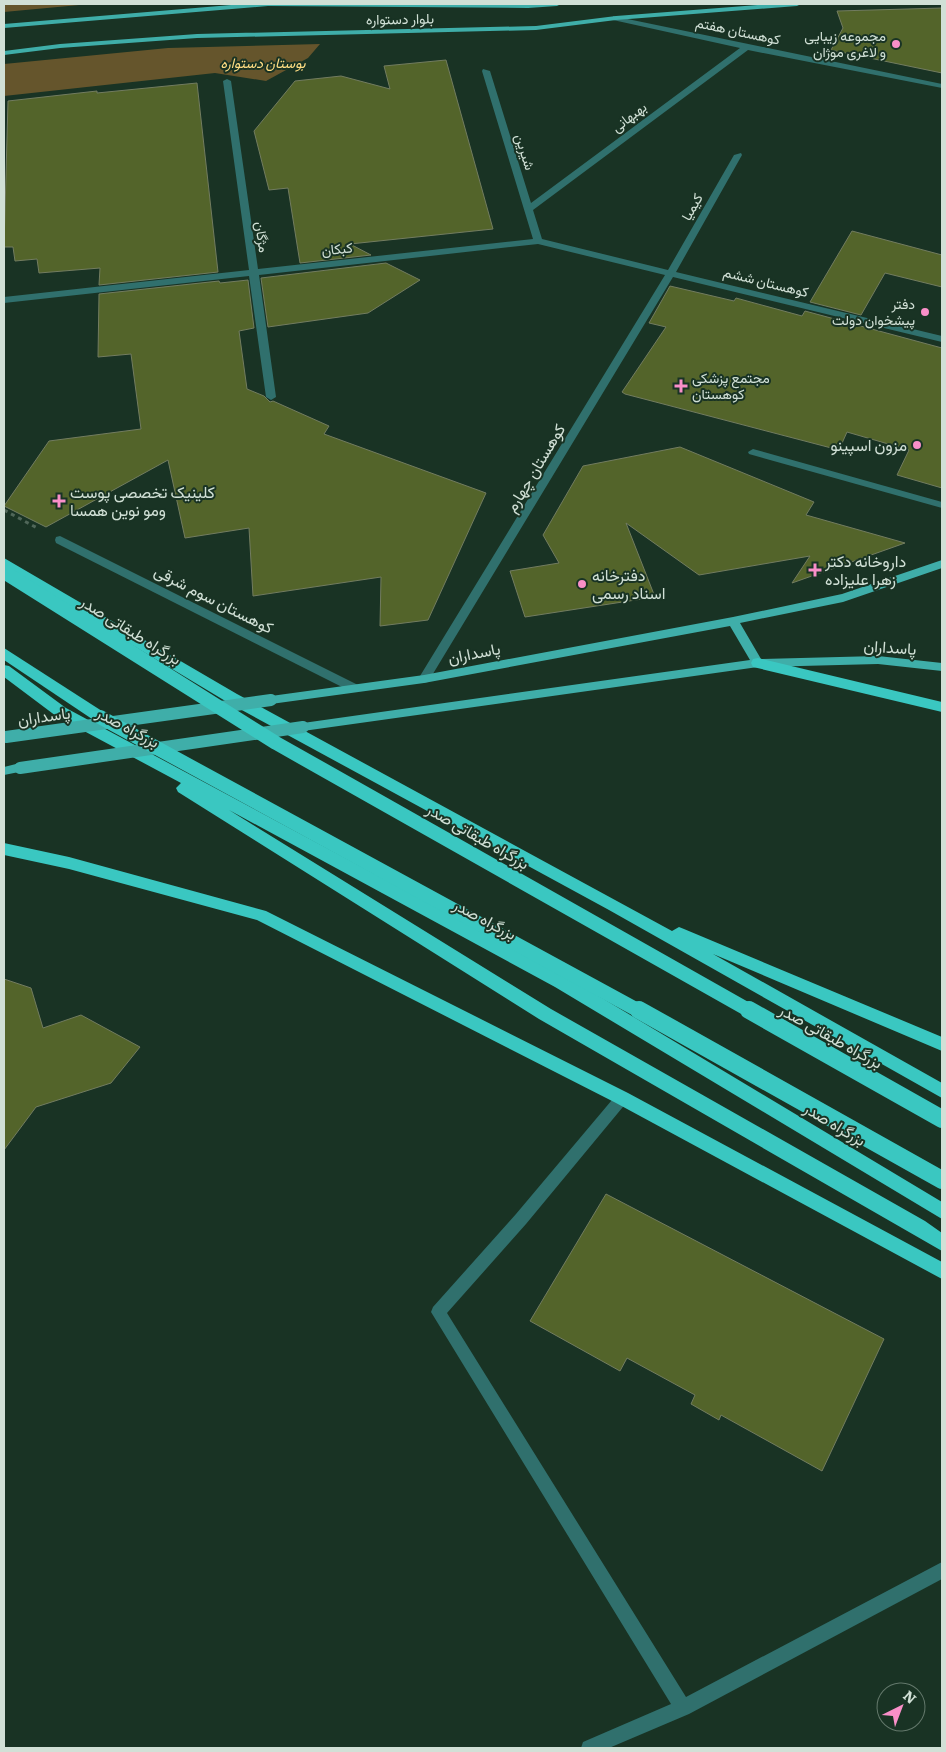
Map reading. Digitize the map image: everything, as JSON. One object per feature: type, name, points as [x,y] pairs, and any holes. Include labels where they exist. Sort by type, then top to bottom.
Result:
[{"type":"highway","points":[[4,562],[232,698],[614,906],[942,1091]]},
{"type":"highway","name":"بزرگراه طبقاتی صدر","points":[[4,572],[220,710],[268,738],[942,1119]]},
{"type":"highway","points":[[4,652],[100,717],[567,970],[942,1180]]},
{"type":"highway","points":[[758,663],[942,706]]},
{"type":"highway","name":"بزرگراه صدر","points":[[4,670],[60,712],[561,982],[942,1211]]},
{"type":"highway","points":[[60,712],[545,1014],[919,1227],[942,1243]]},
{"type":"highway","points":[[4,849],[69,863],[261,915],[622,1098],[942,1270]]},
{"type":"highway","points":[[614,906],[942,1044]]},
{"type":"main road","name":"بلوار دستواره","points":[[4,26],[268,4],[528,6],[557,4]]},
{"type":"main road","name":"بلوار دستواره","points":[[4,52],[197,36],[536,28],[616,18],[796,4]]},
{"type":"main road","name":"پاسداران","points":[[5,738],[424,679],[733,621],[843,598],[942,564]]},
{"type":"main road","points":[[733,621],[758,663]]},
{"type":"main road","name":"پاسداران","points":[[4,771],[758,663],[878,660],[942,667]]},
{"type":"street","name":"کوهستان هفتم","points":[[616,18],[746,47],[942,86]]},
{"type":"street","name":"بهبهانی","points":[[528,209],[746,47]]},
{"type":"street","name":"شیرین","points":[[486,70],[538,241]]},
{"type":"street","name":"مژگان","points":[[227,81],[271,397]]},
{"type":"street","name":"کیمیا","points":[[671,273],[738,155]]},
{"type":"street","name":"کبکان","points":[[4,300],[538,241],[671,273]]},
{"type":"street","name":"کوهستان ششم","points":[[671,273],[942,339]]},
{"type":"street","name":"کوهستان چهارم","points":[[424,679],[671,273]]},
{"type":"street","points":[[753,452],[942,505]]},
{"type":"street","name":"کوهستان سوم شرقی","points":[[60,540],[354,688]]},
{"type":"street","points":[[622,1098],[521,1219],[438,1312],[683,1708]]},
{"type":"street","points":[[589,1748],[683,1708],[942,1570]]},
{"type":"path","points":[[4,510],[60,540]]},
{"type":"green space","points":[[4,4],[90,4],[4,12]]},
{"type":"green space","name":"بوستان دستواره","points":[[320,44],[308,58],[266,81],[215,73],[4,96],[4,64],[168,48]]},
{"type":"building","points":[[942,8],[942,73],[831,50],[843,28],[837,11]]},
{"type":"building","points":[[446,60],[493,229],[350,244],[371,255],[300,263],[288,188],[269,190],[254,131],[295,81],[341,76],[390,89],[384,66]]},
{"type":"building","points":[[197,83],[218,272],[99,285],[100,268],[39,273],[37,259],[15,261],[13,247],[4,247],[8,101],[97,91],[97,93]]},
{"type":"building","points":[[852,231],[942,255],[942,287],[885,273],[861,315],[810,302]]},
{"type":"building","points":[[386,263],[420,280],[368,313],[268,327],[261,278]]},
{"type":"building","points":[[248,280],[254,328],[239,331],[247,389],[264,396],[270,402],[273,401],[329,426],[324,434],[486,493],[428,620],[380,626],[381,577],[253,596],[249,528],[185,538],[168,460],[46,527],[4,506],[49,441],[141,429],[131,354],[98,357],[99,294],[219,281],[220,283]]},
{"type":"building","points":[[670,286],[734,301],[736,298],[802,316],[805,311],[942,348],[942,488],[897,475],[909,450],[847,432],[839,450],[622,392],[666,327],[649,323]]},
{"type":"building","points":[[680,447],[814,502],[806,515],[905,543],[792,583],[810,556],[699,575],[626,523],[655,597],[525,617],[510,571],[559,563],[543,535],[583,466]]},
{"type":"building","points":[[4,979],[31,988],[43,1028],[81,1015],[140,1047],[111,1083],[36,1107],[4,1150]]},
{"type":"building","points":[[606,1194],[884,1339],[822,1471],[721,1415],[719,1420],[691,1404],[695,1395],[627,1358],[620,1371],[530,1321]]},
{"type":"place","name":"مجموعه زیبایی و لاغری موژان","points":[[896,44]]},
{"type":"place","name":"دفتر پیشخوان دولت","points":[[925,312]]},
{"type":"place","name":"مجتمع پزشکی کوهستان","points":[[681,386]]},
{"type":"place","name":"مزون اسپینو","points":[[917,445]]},
{"type":"place","name":"کلینیک تخصصی پوست ومو نوین همسا","points":[[59,501]]},
{"type":"place","name":"داروخانه دکتر زهرا علیزاده","points":[[815,570]]},
{"type":"place","name":"دفترخانه اسناد رسمی","points":[[582,584]]}]
